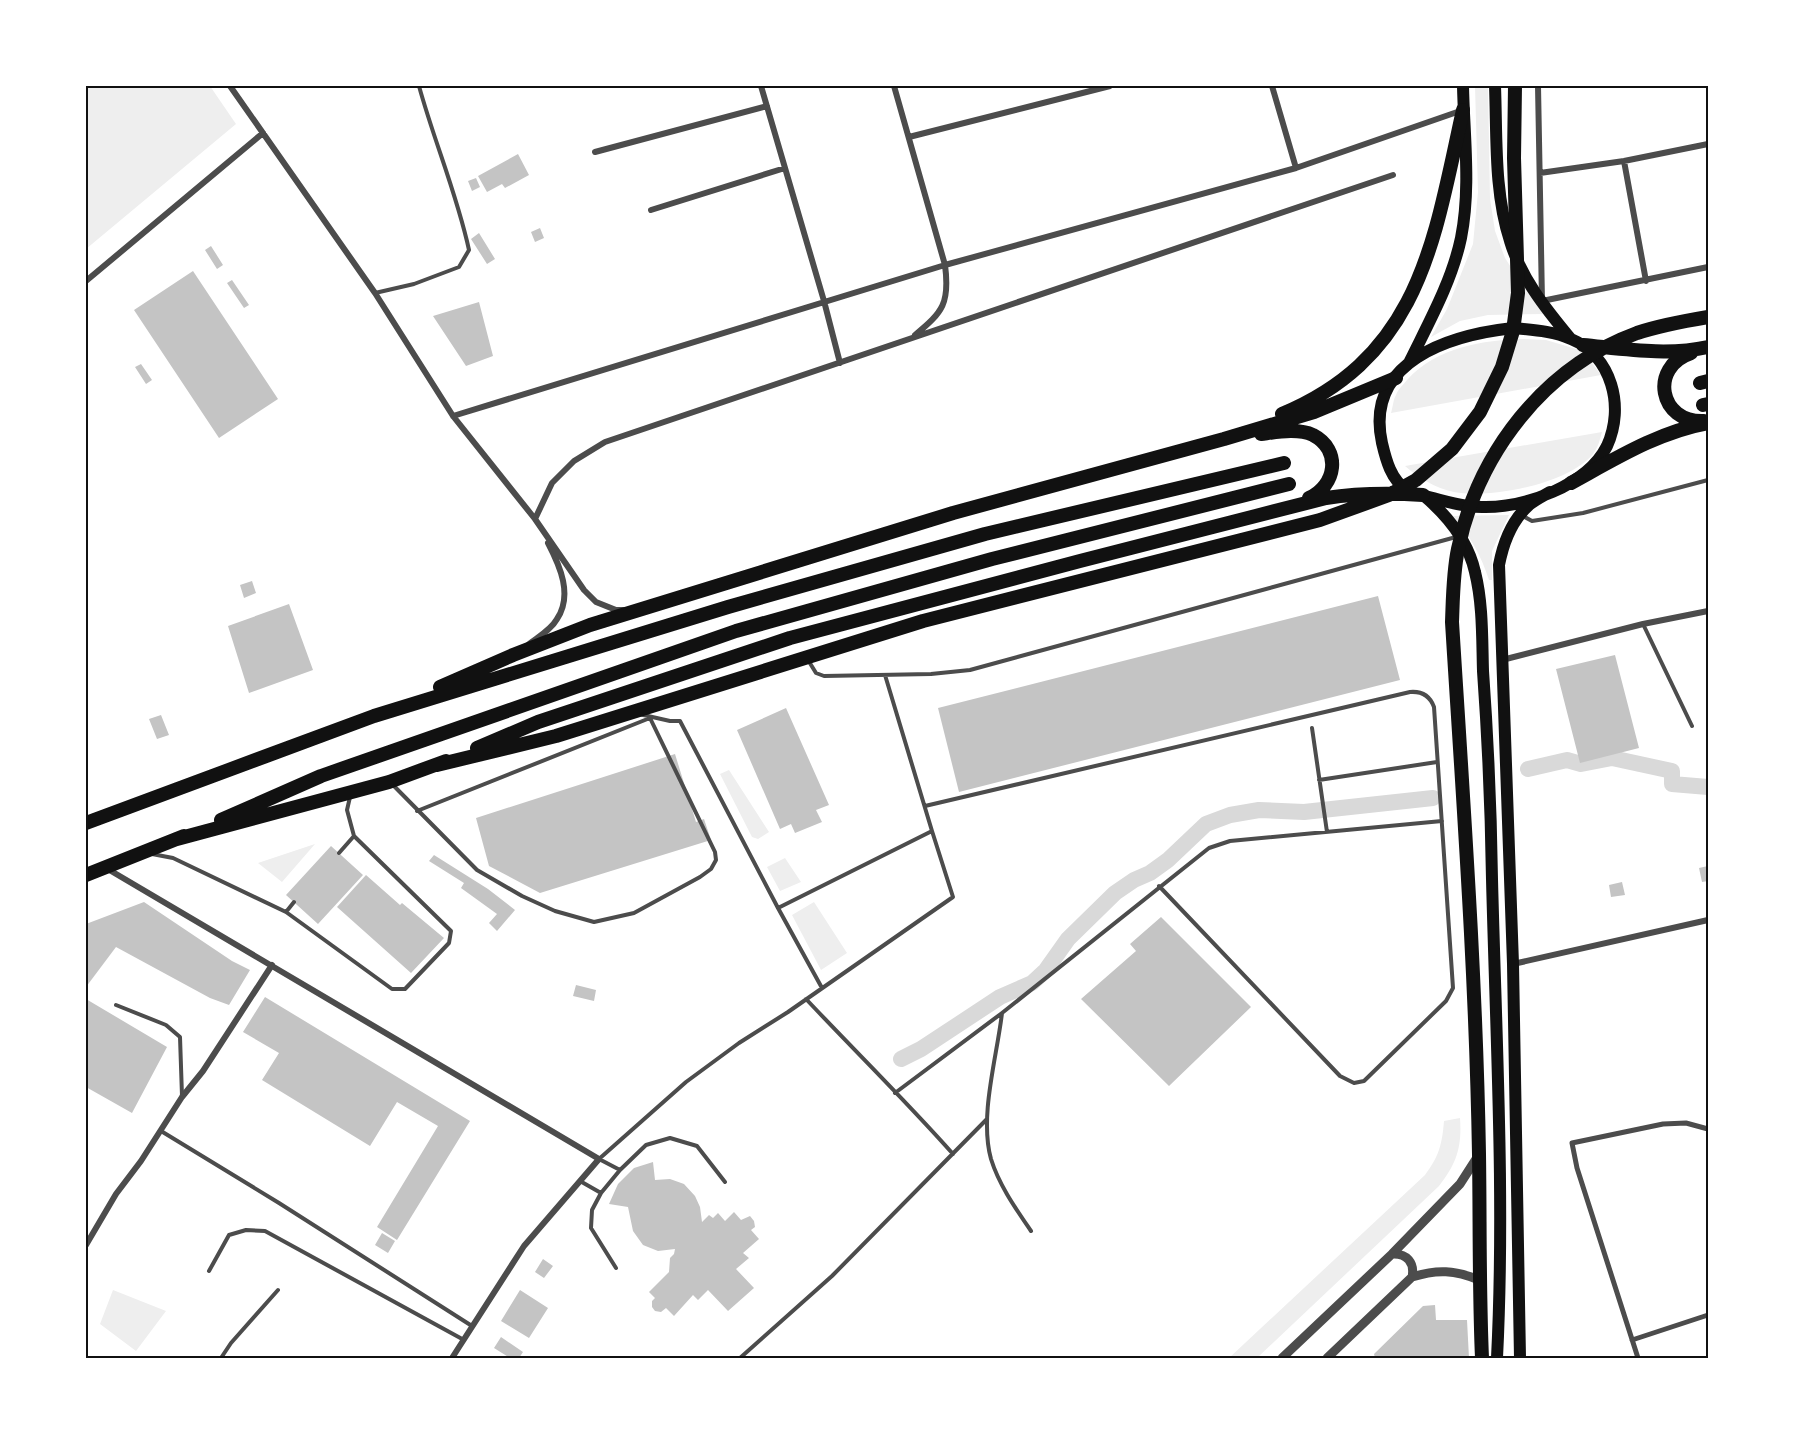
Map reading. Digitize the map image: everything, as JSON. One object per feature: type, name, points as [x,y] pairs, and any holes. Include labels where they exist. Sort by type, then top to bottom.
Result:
[{"type":"highway","points":[[437,765],[556,736],[923,621],[1335,515],[1389,495],[1429,470],[1462,437],[1480,412],[1495,384],[1508,349],[1515,321],[1518,293],[1514,158],[1515,86]]},
{"type":"highway","points":[[1184,450],[1284,413],[1312,399],[1353,371],[1388,334],[1413,294],[1431,249],[1463,110]]},
{"type":"highway","points":[[1482,1359],[1479,1281],[1479,1154],[1472,962],[1452,622],[1456,562],[1469,507],[1489,464],[1515,424],[1536,400],[1571,368],[1602,349],[1635,334],[1671,323],[1708,317]]},
{"type":"highway","points":[[1583,345],[1661,352],[1706,348]]},
{"type":"highway","points":[[1706,348],[1681,357],[1673,364],[1667,373],[1664,389],[1669,405],[1681,417],[1691,421],[1708,422]]},
{"type":"highway","points":[[374,716],[590,624],[953,513],[1314,412],[1396,378]]},
{"type":"highway","points":[[1571,483],[1643,444],[1708,422]]},
{"type":"highway","points":[[1224,439],[1276,432],[1300,432],[1311,434],[1328,448],[1332,459],[1330,480],[1323,490],[1290,506]]},
{"type":"highway","points":[[86,823],[374,716],[728,607],[985,534],[1284,463]]},
{"type":"highway","points":[[86,875],[177,839],[321,776],[736,631],[992,559],[1289,484]]},
{"type":"highway","points":[[177,839],[389,782],[437,765],[538,722],[790,638],[1290,506],[1360,493],[1423,495]]},
{"type":"main road","points":[[1408,364],[1451,273],[1461,239],[1466,205],[1463,86]]},
{"type":"main road","points":[[1495,86],[1501,207],[1510,243],[1533,290],[1570,338]]},
{"type":"main road","points":[[1513,328],[1570,338],[1583,345],[1598,359],[1608,373],[1615,399],[1613,431],[1598,460],[1586,473],[1571,483],[1527,501],[1485,507],[1462,506],[1423,495],[1407,490],[1399,482],[1388,464],[1383,449],[1380,434],[1381,407],[1386,392],[1408,364],[1439,344],[1487,331],[1513,328]]},
{"type":"main road","points":[[1520,1359],[1513,964],[1499,566],[1502,545],[1521,515],[1529,505],[1550,492]]},
{"type":"main road","points":[[1423,495],[1437,507],[1459,536],[1470,556],[1479,591],[1490,787],[1501,1217],[1501,1282],[1497,1359]]},
{"type":"street","points":[[230,86],[375,293],[453,416],[535,519],[584,590],[596,602],[616,610],[640,609]]},
{"type":"street","points":[[761,86],[840,363]]},
{"type":"street","points":[[894,86],[945,265],[948,288],[943,305],[933,320],[911,339]]},
{"type":"street","points":[[909,137],[1110,86]]},
{"type":"street","points":[[1272,86],[1296,168]]},
{"type":"street","points":[[1538,86],[1542,301],[1708,267]]},
{"type":"street","points":[[595,152],[767,106]]},
{"type":"street","points":[[453,416],[945,265],[1296,168],[1463,110]]},
{"type":"street","points":[[86,281],[263,133]]},
{"type":"street","points":[[1540,173],[1624,161],[1708,144]]},
{"type":"street","points":[[1624,161],[1646,281]]},
{"type":"street","points":[[651,210],[785,168]]},
{"type":"street","points":[[535,519],[552,483],[574,461],[605,442],[1393,175]]},
{"type":"street","points":[[513,655],[545,632],[557,620],[564,598],[564,584],[559,564],[535,519]]},
{"type":"street","points":[[1501,660],[1643,624],[1708,611]]},
{"type":"street","points":[[106,867],[599,1159],[524,1246],[452,1359]]},
{"type":"street","points":[[1513,964],[1708,920]]},
{"type":"street","points":[[86,1245],[116,1194],[182,1097],[203,1071],[272,965]]},
{"type":"street","points":[[1638,1359],[1577,1168],[1572,1143],[1663,1124],[1686,1123],[1708,1132]]},
{"type":"street","points":[[1282,1359],[1392,1254],[1460,1184],[1479,1154]]},
{"type":"street","points":[[1392,1254],[1405,1256],[1409,1260],[1413,1265],[1412,1277]]},
{"type":"street","points":[[1327,1359],[1412,1277],[1446,1270],[1479,1281]]},
{"type":"street","points":[[1632,1340],[1708,1315]]},
{"type":"lane","points":[[375,293],[414,284],[459,267],[470,250],[462,218],[430,126],[419,86]]},
{"type":"lane","points":[[1521,515],[1532,521],[1583,513],[1708,480]]},
{"type":"lane","points":[[807,657],[813,670],[820,675],[885,675],[970,670],[1459,536]]},
{"type":"lane","points":[[1643,624],[1692,726]]},
{"type":"lane","points":[[620,1170],[599,1159],[686,1082],[739,1043],[953,897],[885,675]]},
{"type":"lane","points":[[925,806],[1416,692],[1430,698],[1434,707],[1454,982],[1452,993],[1446,1001],[1372,1074],[1359,1082],[1349,1082],[1340,1076],[1159,886]]},
{"type":"lane","points":[[631,712],[650,718],[680,721],[822,988]]},
{"type":"lane","points":[[389,782],[477,870],[522,896],[555,911],[594,922],[634,913],[700,877],[711,869],[716,860],[716,852],[650,718]]},
{"type":"lane","points":[[417,811],[650,718]]},
{"type":"lane","points":[[1312,728],[1327,832]]},
{"type":"lane","points":[[1320,780],[1438,762]]},
{"type":"lane","points":[[133,856],[153,855],[173,858],[286,912],[396,990],[408,987],[449,942],[452,935],[450,928],[354,836],[347,810],[349,799],[355,791]]},
{"type":"lane","points":[[895,1093],[1002,1013],[1199,854],[1219,844],[1230,841],[1442,821]]},
{"type":"lane","points":[[778,908],[932,831]]},
{"type":"lane","points":[[339,854],[354,836]]},
{"type":"lane","points":[[286,912],[294,902]]},
{"type":"lane","points":[[806,999],[953,1154]]},
{"type":"lane","points":[[116,1005],[166,1025],[180,1037],[182,1097]]},
{"type":"lane","points":[[1002,1013],[987,1119],[991,1158],[1012,1204],[1031,1231]]},
{"type":"lane","points":[[740,1359],[832,1276],[987,1119]]},
{"type":"lane","points":[[160,1131],[279,1203],[473,1327]]},
{"type":"lane","points":[[616,1268],[591,1228],[592,1210],[601,1193],[620,1170],[646,1145],[670,1138],[697,1146],[725,1182]]},
{"type":"lane","points":[[579,1181],[601,1193]]},
{"type":"lane","points":[[209,1271],[229,1235],[246,1230],[265,1231],[464,1340]]},
{"type":"lane","points":[[221,1359],[231,1343],[278,1290]]},
{"type":"shaded area","points":[[86,86],[210,86],[236,124],[86,249]]},
{"type":"shaded area","points":[[1475,86],[1488,86],[1490,199],[1495,231],[1505,258],[1527,292],[1545,314],[1488,315],[1460,321],[1431,337],[1447,309],[1473,244],[1478,192]]},
{"type":"shaded area","points":[[1524,339],[1546,340],[1583,351],[1601,375],[1391,413],[1394,399],[1400,389],[1419,369],[1432,360],[1446,353],[1477,344]]},
{"type":"shaded area","points":[[1602,432],[1595,452],[1581,465],[1548,481],[1508,491],[1470,494],[1454,492],[1428,482],[1405,466]]},
{"type":"shaded area","points":[[1509,515],[1492,551],[1492,580],[1489,580],[1474,546],[1453,516]]},
{"type":"shaded area","points":[[729,770],[769,832],[758,839],[752,837],[720,774]]},
{"type":"shaded area","points":[[315,844],[282,882],[258,863]]},
{"type":"shaded area","points":[[785,858],[801,882],[780,891],[767,867]]},
{"type":"shaded area","points":[[814,902],[847,953],[821,970],[792,915]]},
{"type":"shaded area","points":[[1460,1118],[1457,1154],[1439,1186],[1257,1358],[1229,1358],[1425,1175],[1439,1150],[1444,1121]]},
{"type":"shaded area","points":[[113,1290],[166,1311],[136,1351],[100,1324]]},
{"type":"building","points":[[518,154],[529,175],[505,188],[502,184],[487,192],[478,176]]},
{"type":"building","points":[[476,178],[480,187],[472,191],[468,181]]},
{"type":"building","points":[[540,228],[544,238],[535,242],[531,232]]},
{"type":"building","points":[[479,233],[495,259],[487,264],[471,239]]},
{"type":"building","points":[[211,246],[223,265],[217,269],[205,250]]},
{"type":"building","points":[[193,271],[278,399],[219,438],[134,310]]},
{"type":"building","points":[[232,280],[249,305],[244,308],[227,283]]},
{"type":"building","points":[[479,302],[493,356],[466,366],[433,316]]},
{"type":"building","points":[[141,364],[152,380],[146,384],[135,367]]},
{"type":"building","points":[[252,581],[256,593],[244,598],[240,585]]},
{"type":"building","points":[[1378,596],[1400,680],[959,792],[938,708]]},
{"type":"building","points":[[289,604],[313,670],[249,693],[228,626]]},
{"type":"building","points":[[1615,655],[1639,748],[1580,763],[1556,669]]},
{"type":"building","points":[[786,708],[829,805],[816,810],[822,822],[795,833],[791,824],[780,829],[737,730]]},
{"type":"building","points":[[161,715],[169,735],[157,739],[149,719]]},
{"type":"building","points":[[675,754],[696,822],[704,819],[711,840],[540,893],[489,866],[476,818]]},
{"type":"building","points":[[331,846],[363,875],[318,924],[286,895]]},
{"type":"building","points":[[434,855],[488,889],[515,910],[497,931],[489,923],[497,914],[461,888],[464,883],[429,861]]},
{"type":"building","points":[[1708,866],[1708,881],[1702,882],[1699,868]]},
{"type":"building","points":[[366,875],[400,905],[402,903],[444,938],[411,973],[337,907]]},
{"type":"building","points":[[1622,882],[1625,895],[1611,897],[1609,885]]},
{"type":"building","points":[[144,902],[232,961],[250,970],[229,1005],[210,998],[116,947],[86,987],[86,924]]},
{"type":"building","points":[[1161,917],[1251,1007],[1169,1086],[1081,999],[1136,951],[1130,944]]},
{"type":"building","points":[[576,985],[596,990],[594,1001],[573,996]]},
{"type":"building","points":[[265,997],[470,1121],[397,1240],[377,1227],[438,1126],[397,1102],[370,1146],[262,1080],[279,1053],[243,1032]]},
{"type":"building","points":[[86,999],[167,1047],[132,1113],[86,1087]]},
{"type":"building","points":[[653,1162],[655,1180],[670,1179],[684,1184],[695,1196],[700,1207],[702,1222],[709,1215],[713,1218],[718,1213],[725,1221],[734,1212],[741,1220],[750,1216],[754,1221],[755,1227],[751,1230],[759,1239],[743,1253],[749,1258],[736,1269],[754,1288],[728,1311],[708,1290],[698,1300],[693,1295],[674,1316],[666,1308],[661,1312],[655,1311],[652,1307],[652,1301],[655,1298],[649,1292],[669,1272],[670,1258],[675,1249],[658,1251],[643,1245],[633,1231],[628,1207],[609,1204],[618,1184],[634,1168]]},
{"type":"building","points":[[382,1233],[395,1241],[388,1253],[375,1245]]},
{"type":"building","points":[[543,1259],[553,1266],[544,1278],[535,1272]]},
{"type":"building","points":[[520,1290],[548,1308],[529,1338],[501,1321]]},
{"type":"building","points":[[1435,1305],[1436,1320],[1467,1320],[1469,1358],[1375,1358],[1374,1354],[1423,1306]]},
{"type":"building","points":[[501,1337],[523,1352],[519,1358],[510,1358],[494,1348]]},
{"type":"waterway","points":[[1528,769],[1567,760],[1581,764],[1612,758],[1672,771],[1672,784],[1708,787]]},
{"type":"waterway","points":[[901,1059],[921,1049],[1000,997],[1032,983],[1046,970],[1068,939],[1115,893],[1168,860],[1206,824],[1230,815],[1259,810],[1304,812],[1433,798]]}]
